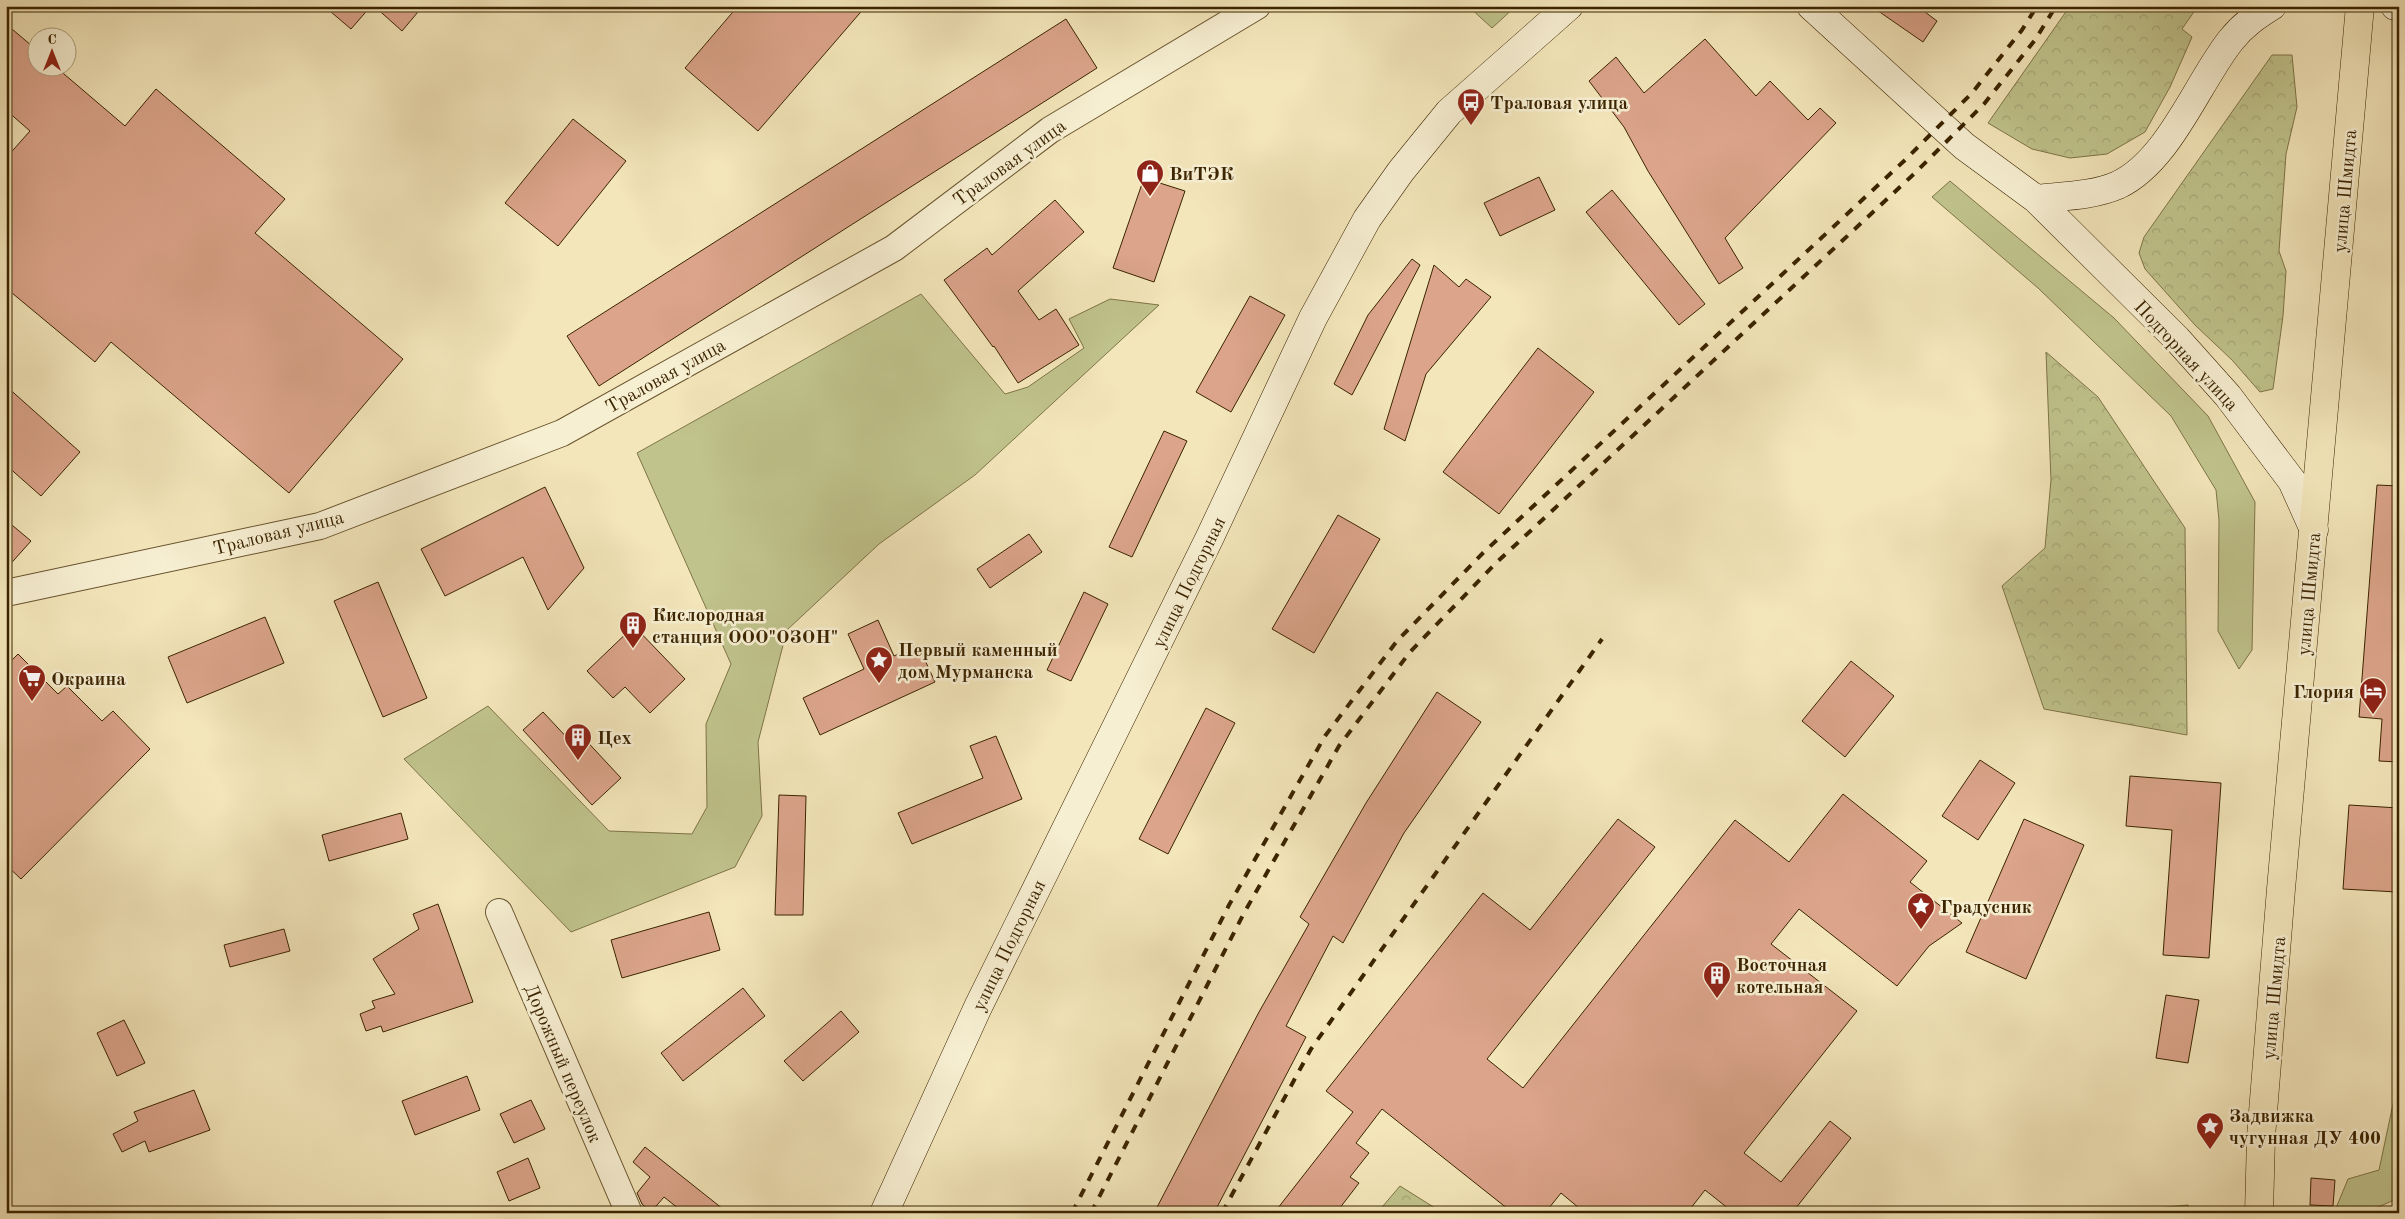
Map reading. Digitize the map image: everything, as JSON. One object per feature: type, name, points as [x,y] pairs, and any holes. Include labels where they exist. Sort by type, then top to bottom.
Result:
[{"type":"main road","name":"улица Подгорная","points":[[884,1213],[978,1007],[1209,539],[1313,318],[1367,219],[1401,171],[1449,112],[1569,6]]},
{"type":"main road","name":"Подгорная улица","points":[[1811,6],[1964,146],[2036,199],[2176,339],[2228,396],[2292,482],[2314,530]]},
{"type":"main road","points":[[2036,199],[2095,192],[2117,186],[2136,174],[2152,158],[2180,120],[2231,40],[2251,19],[2272,6]]},
{"type":"main road","name":"улица Шмидта","points":[[2259,1213],[2263,1118],[2360,6]]},
{"type":"street","name":"Траловая улица","points":[[6,593],[320,526],[562,433],[894,248],[1050,130],[1257,6]]},
{"type":"street","name":"Дорожный переулок","points":[[499,912],[629,1213]]},
{"type":"green space","points":[[1468,6],[1516,6],[1492,28]]},
{"type":"green space","points":[[2070,6],[2198,6],[2182,29],[2192,37],[2170,87],[2145,132],[2107,154],[2070,158],[2032,149],[1988,123]]},
{"type":"green space","points":[[2272,55],[2292,55],[2297,107],[2286,154],[2279,251],[2286,271],[2283,316],[2273,389],[2260,392],[2232,360],[2195,325],[2145,269],[2139,253],[2144,237]]},
{"type":"green space","points":[[1950,181],[2114,318],[2208,416],[2255,502],[2252,650],[2239,669],[2218,631],[2219,520],[2216,490],[2171,416],[2038,288],[1932,197]]},
{"type":"green space","points":[[921,294],[1005,394],[1028,387],[1084,348],[1069,319],[1110,299],[1159,305],[975,475],[879,544],[787,630],[758,742],[762,816],[735,867],[571,932],[404,759],[488,706],[609,831],[692,834],[707,807],[706,724],[731,664],[637,453]]},
{"type":"green space","points":[[2046,352],[2098,397],[2185,528],[2187,735],[2044,709],[2002,586],[2045,548],[2051,480]]},
{"type":"green space","points":[[2396,1090],[2399,1092],[2399,1198],[2364,1213],[2334,1213],[2348,1179],[2379,1170]]},
{"type":"green space","points":[[1400,1186],[1443,1213],[1377,1213]]},
{"type":"green space","points":[[2188,1205],[2189,1213],[2156,1213],[2155,1208]]},
{"type":"building","points":[[324,6],[371,6],[351,29]]},
{"type":"building","points":[[374,6],[423,6],[402,31]]},
{"type":"building","points":[[738,6],[866,6],[758,131],[685,68]]},
{"type":"building","points":[[1871,6],[1917,6],[1937,21],[1923,42]]},
{"type":"building","points":[[1066,19],[1097,68],[599,386],[567,336]]},
{"type":"building","points":[[6,24],[28,43],[28,78],[69,78],[125,126],[156,89],[285,199],[255,233],[403,359],[289,493],[111,342],[95,362],[6,288],[6,158],[30,131],[6,110]]},
{"type":"building","points":[[1705,39],[1756,96],[1770,81],[1808,120],[1820,108],[1836,123],[1725,238],[1743,268],[1719,284],[1648,171],[1624,127],[1589,81],[1616,57],[1644,93]]},
{"type":"building","points":[[573,119],[626,161],[558,246],[505,203]]},
{"type":"building","points":[[1539,177],[1555,210],[1500,236],[1484,203]]},
{"type":"building","points":[[1144,178],[1185,191],[1154,282],[1113,268]]},
{"type":"building","points":[[1612,190],[1705,304],[1679,325],[1586,212]]},
{"type":"building","points":[[1055,200],[1084,232],[1018,291],[1039,320],[1056,309],[1079,345],[1018,383],[994,346],[944,280],[987,248],[992,255]]},
{"type":"building","points":[[1412,259],[1420,265],[1352,395],[1334,384],[1368,315]]},
{"type":"building","points":[[1434,265],[1459,287],[1466,279],[1491,297],[1426,374],[1405,441],[1384,429]]},
{"type":"building","points":[[1250,296],[1285,315],[1231,412],[1196,392]]},
{"type":"building","points":[[1538,348],[1594,392],[1499,514],[1443,472]]},
{"type":"building","points":[[6,386],[80,452],[41,496],[6,465]]},
{"type":"building","points":[[1164,431],[1187,441],[1132,557],[1109,547]]},
{"type":"building","points":[[2377,485],[2399,486],[2399,762],[2379,761],[2382,719],[2359,717]]},
{"type":"building","points":[[545,487],[584,568],[548,610],[523,557],[445,596],[421,549]]},
{"type":"building","points":[[1338,515],[1380,539],[1314,653],[1272,629]]},
{"type":"building","points":[[6,520],[31,541],[6,569]]},
{"type":"building","points":[[1029,534],[1042,552],[990,588],[977,569]]},
{"type":"building","points":[[378,582],[427,698],[383,717],[334,601]]},
{"type":"building","points":[[1084,592],[1108,604],[1071,681],[1047,670]]},
{"type":"building","points":[[265,617],[284,663],[187,703],[168,657]]},
{"type":"building","points":[[878,620],[894,656],[918,645],[935,682],[820,735],[803,698],[864,669],[848,634]]},
{"type":"building","name":"Кислородная станция ООО\"ОЗОН\"","points":[[634,626],[685,679],[650,713],[625,687],[613,698],[587,671]]},
{"type":"building","points":[[18,654],[58,694],[67,686],[102,721],[113,711],[150,749],[21,879],[6,865],[6,666]]},
{"type":"building","points":[[1851,661],[1894,696],[1845,757],[1802,721]]},
{"type":"building","points":[[1437,692],[1481,722],[1404,833],[1343,943],[1333,936],[1286,1026],[1306,1037],[1214,1213],[1154,1213],[1259,1012],[1309,924],[1300,917],[1366,803]]},
{"type":"building","points":[[1206,708],[1235,723],[1168,854],[1139,839]]},
{"type":"building","name":"Цех","points":[[543,712],[572,743],[581,735],[621,778],[592,805],[523,730]]},
{"type":"building","points":[[996,736],[1022,799],[912,844],[898,813],[983,778],[970,746]]},
{"type":"building","points":[[1980,760],[2015,783],[1978,840],[1942,816]]},
{"type":"building","points":[[2130,776],[2221,783],[2209,958],[2163,955],[2172,830],[2126,826]]},
{"type":"building","name":"Восточная котельная","points":[[1843,794],[1927,861],[1910,882],[1962,923],[1929,946],[1897,986],[1799,909],[1771,944],[1857,1011],[1744,1153],[1781,1182],[1830,1121],[1851,1138],[1792,1213],[1734,1213],[1705,1190],[1687,1213],[1585,1213],[1561,1193],[1545,1213],[1513,1213],[1382,1109],[1356,1143],[1369,1153],[1350,1177],[1359,1183],[1336,1213],[1274,1213],[1353,1112],[1326,1091],[1483,893],[1530,930],[1618,819],[1655,847],[1487,1059],[1523,1088],[1735,820],[1789,862]]},
{"type":"building","points":[[779,795],[806,796],[803,915],[775,915]]},
{"type":"building","points":[[2349,805],[2399,808],[2397,892],[2343,889]]},
{"type":"building","points":[[401,813],[408,839],[329,861],[322,835]]},
{"type":"building","points":[[2024,819],[2084,845],[2026,979],[1966,952]]},
{"type":"building","points":[[438,904],[473,1002],[383,1032],[381,1026],[366,1031],[360,1014],[375,1008],[372,1001],[395,994],[373,959],[419,929],[413,914]]},
{"type":"building","points":[[709,912],[720,950],[622,978],[611,940]]},
{"type":"building","points":[[284,929],[290,951],[230,967],[224,945]]},
{"type":"building","points":[[743,988],[765,1016],[683,1081],[661,1053]]},
{"type":"building","points":[[2166,995],[2199,1000],[2188,1063],[2156,1058]]},
{"type":"building","points":[[841,1011],[859,1032],[803,1081],[784,1061]]},
{"type":"building","points":[[124,1020],[145,1063],[117,1076],[97,1033]]},
{"type":"building","points":[[467,1076],[480,1110],[415,1135],[402,1101]]},
{"type":"building","points":[[194,1090],[210,1130],[149,1152],[145,1141],[122,1152],[113,1134],[138,1121],[134,1112]]},
{"type":"building","points":[[531,1100],[545,1129],[514,1143],[500,1114]]},
{"type":"building","points":[[645,1147],[728,1213],[684,1213],[664,1197],[651,1212],[642,1204],[637,1193],[650,1177],[633,1162]]},
{"type":"building","points":[[528,1158],[540,1188],[509,1201],[497,1172]]},
{"type":"building","points":[[2311,1178],[2335,1180],[2333,1206],[2310,1205]]},
{"type":"railway","points":[[1072,1213],[1229,905],[1325,736],[1397,641],[1484,552],[1904,161],[1972,93],[2022,30],[2037,6]]},
{"type":"railway","points":[[1091,1213],[1244,913],[1339,746],[1410,652],[1496,563],[1915,173],[1984,104],[2035,40],[2056,6]]},
{"type":"railway","points":[[1222,1213],[1311,1049],[1602,639]]},
{"type":"place","name":"Траловая улица","points":[[1471,126]]},
{"type":"place","name":"ВиТЭК","points":[[1150,197]]},
{"type":"place","name":"Кислородная станция ООО\"ОЗОН\"","points":[[633,649]]},
{"type":"place","name":"Первый каменный дом Мурманска","points":[[879,684]]},
{"type":"place","name":"Окраина","points":[[32,702]]},
{"type":"place","name":"Глория","points":[[2373,715]]},
{"type":"place","name":"Цех","points":[[578,761]]},
{"type":"place","name":"Градусник","points":[[1921,930]]},
{"type":"place","name":"Восточная котельная","points":[[1717,999]]},
{"type":"place","name":"Задвижка чугунная ДУ 400","points":[[2210,1150]]}]
